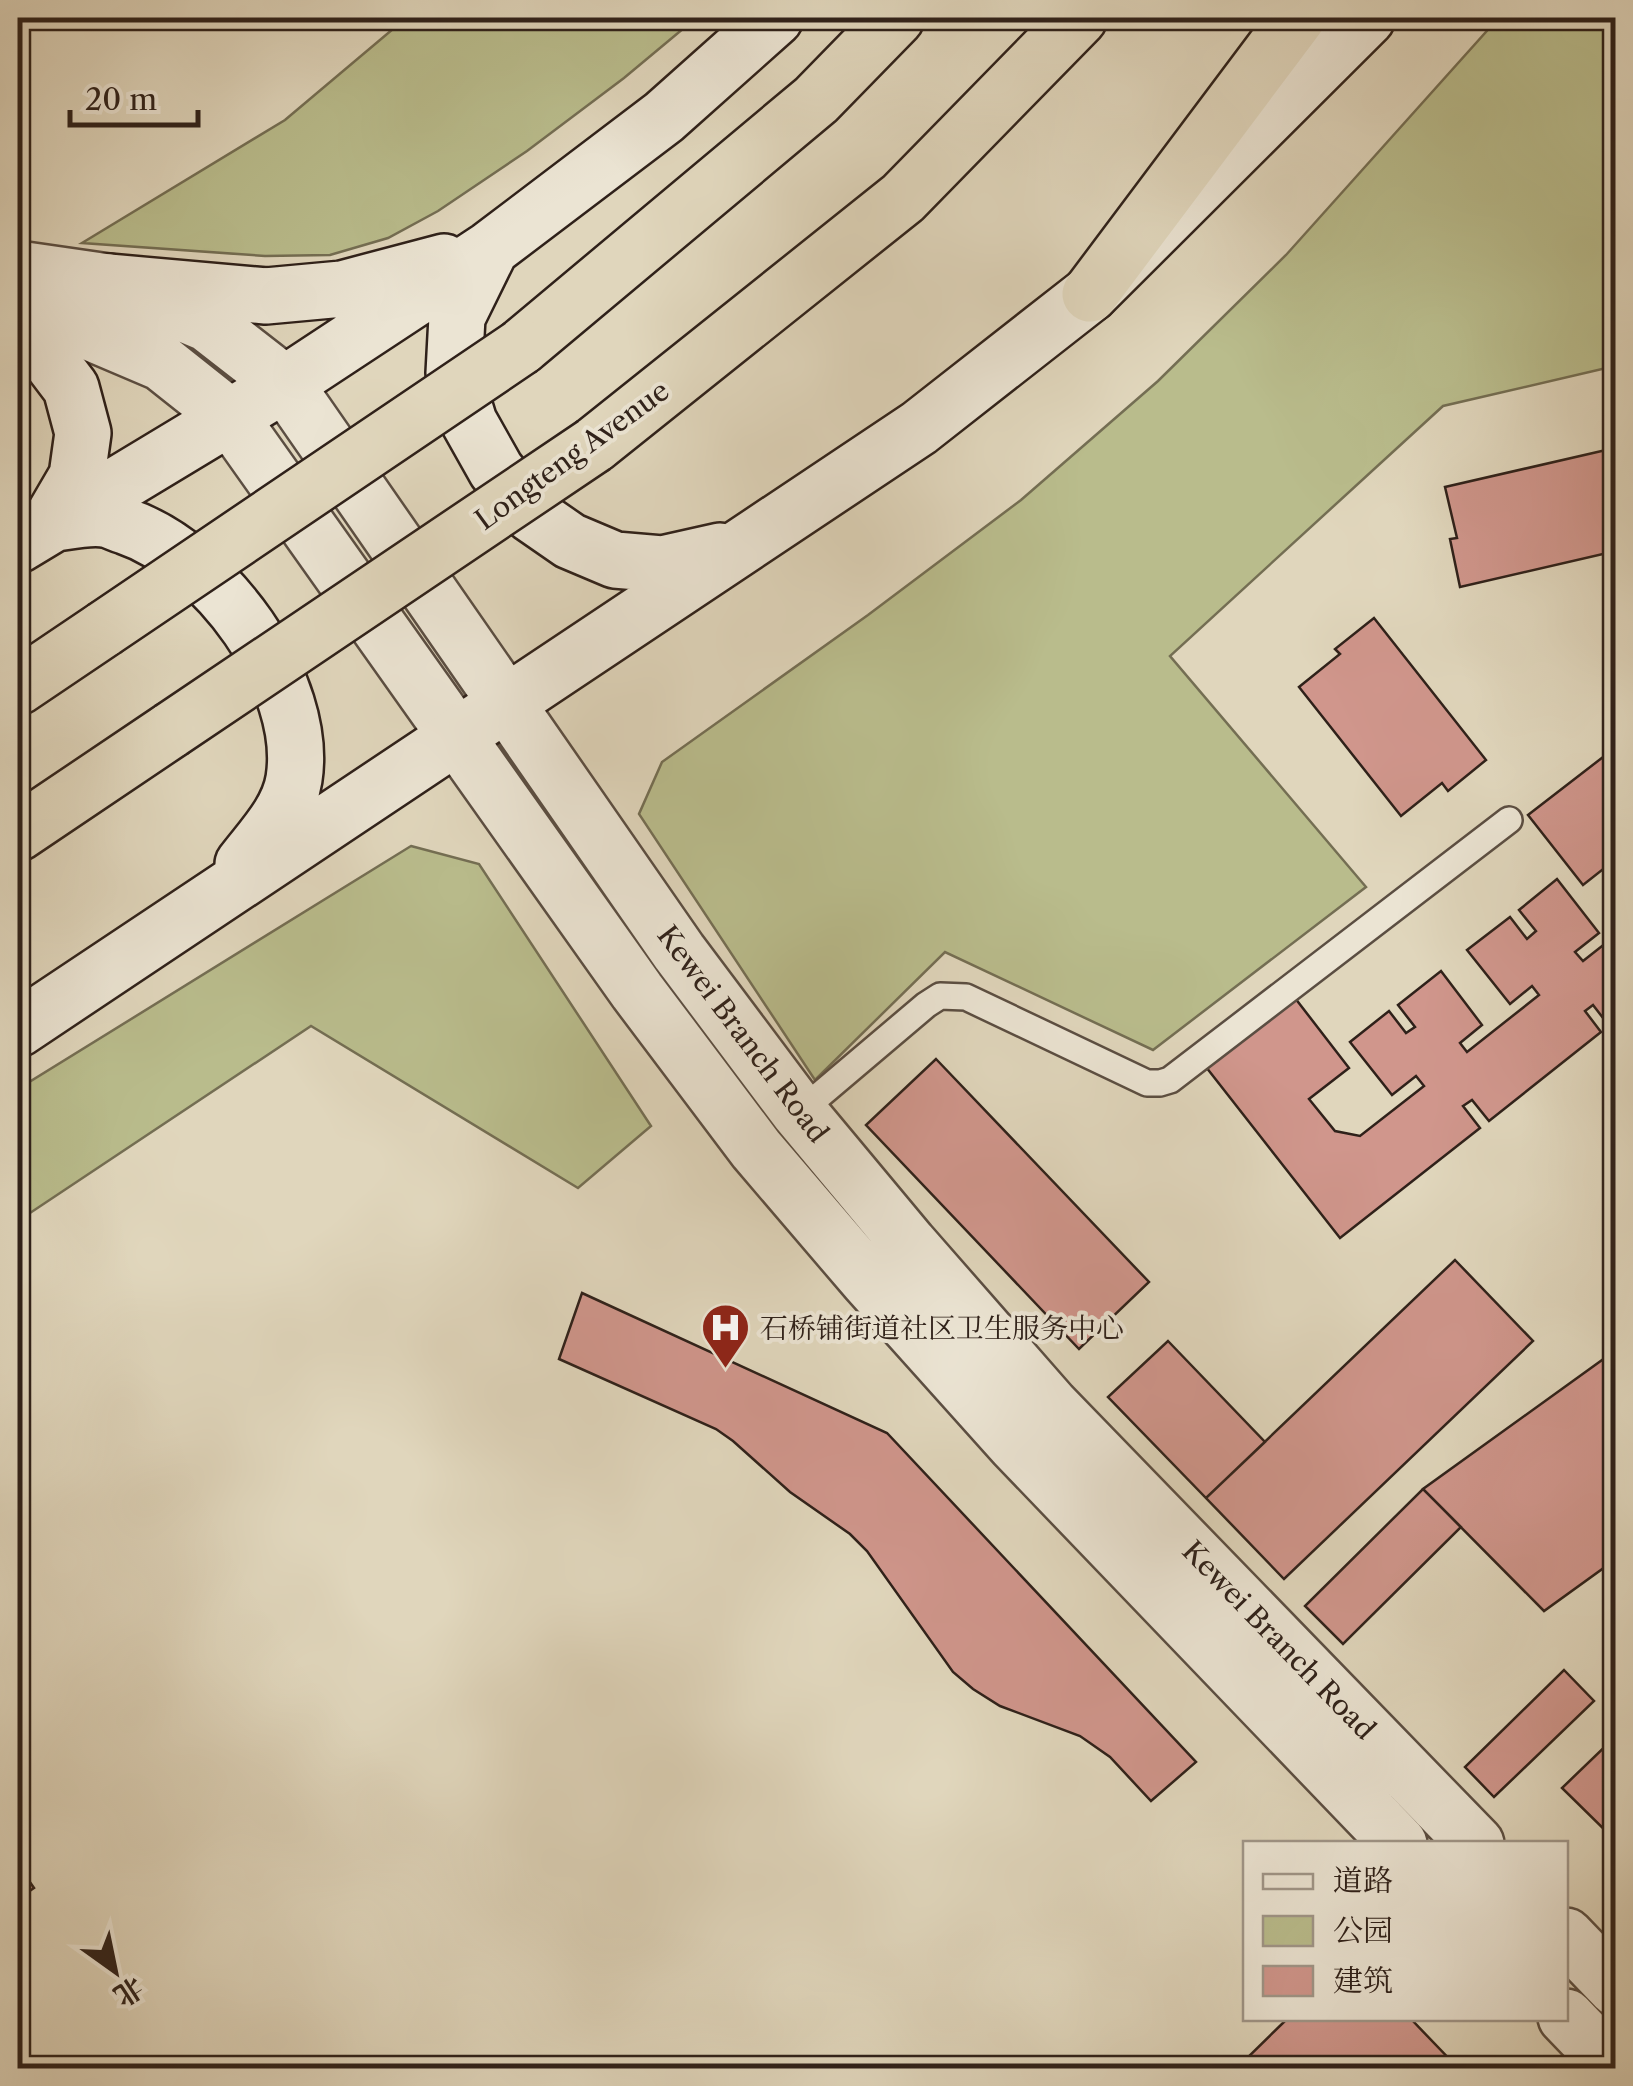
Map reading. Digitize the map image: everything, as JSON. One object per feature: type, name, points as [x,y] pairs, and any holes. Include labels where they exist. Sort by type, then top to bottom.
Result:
[{"type":"highway","points":[[18,688],[521,347],[816,100],[896,18]]},
{"type":"highway","name":"Longteng Avenue","points":[[18,833],[594,445],[903,198],[1079,18]]},
{"type":"highway","points":[[1090,294],[1296,18]]},
{"type":"street","points":[[33,534],[286,384],[490,249],[664,117],[775,18]]},
{"type":"street","points":[[18,1028],[919,428],[1090,294],[1367,18]]},
{"type":"street","points":[[108,282],[266,296],[342,289],[490,249]]},
{"type":"street","points":[[490,249],[457,318],[454,373],[469,422],[496,470],[531,514],[570,541],[615,560],[662,564],[739,547]]},
{"type":"street","name":"Kewei Branch Road","points":[[18,269],[108,282],[208,324],[286,384],[680,952],[800,1112],[908,1244],[1051,1406],[1473,1841]]},
{"type":"street","name":"Kewei Branch Road","points":[[18,318],[75,326],[162,363],[230,418],[637,990],[756,1148],[1014,1444],[1396,1841]]},
{"type":"street","points":[[18,339],[46,355],[70,388],[83,433],[76,476],[33,534]]},
{"type":"street","points":[[33,534],[103,518],[138,530],[168,547],[206,578],[263,650],[285,698],[296,748],[294,784],[277,820],[219,894]]},
{"type":"street","points":[[1568,1938],[1616,1988]]},
{"type":"street","points":[[1568,2018],[1616,2068]]},
{"type":"lane","points":[[756,1148],[940,996],[966,997],[1147,1084],[1170,1080],[1509,820]]},
{"type":"green space","points":[[406,18],[696,18],[527,151],[438,211],[388,238],[330,255],[265,256],[82,243],[285,120]]},
{"type":"green space","points":[[1503,18],[1593,18],[1615,27],[1615,366],[1443,406],[1170,656],[1366,887],[1153,1050],[945,952],[815,1080],[639,814],[662,762],[1021,500],[1158,381],[1286,255],[1494,23]]},
{"type":"green space","points":[[411,846],[479,864],[651,1126],[578,1188],[311,1026],[18,1221],[18,1089]]},
{"type":"building","points":[[1606,450],[1616,489],[1616,551],[1460,587],[1450,539],[1457,538],[1445,487]]},
{"type":"building","points":[[1374,618],[1486,760],[1448,791],[1442,783],[1401,816],[1299,687],[1340,654],[1335,649]]},
{"type":"building","points":[[1616,747],[1616,859],[1583,885],[1528,815]]},
{"type":"building","points":[[1557,879],[1599,933],[1575,952],[1583,961],[1616,935],[1616,1022],[1610,1027],[1593,1005],[1585,1011],[1601,1032],[1489,1121],[1472,1100],[1463,1106],[1480,1128],[1340,1238],[1206,1067],[1295,998],[1349,1068],[1309,1099],[1335,1131],[1360,1136],[1424,1086],[1416,1076],[1392,1095],[1350,1042],[1389,1011],[1406,1033],[1415,1027],[1398,1005],[1441,971],[1482,1025],[1460,1043],[1467,1052],[1539,995],[1532,986],[1510,1004],[1467,950],[1510,917],[1527,939],[1536,931],[1519,910]]},
{"type":"building","points":[[936,1059],[1149,1282],[1079,1349],[866,1125]]},
{"type":"building","points":[[1455,1260],[1533,1341],[1284,1579],[1206,1498]]},
{"type":"building","points":[[582,1293],[887,1433],[1196,1762],[1151,1801],[1110,1757],[1080,1736],[1000,1706],[973,1689],[953,1672],[867,1551],[850,1534],[790,1492],[716,1429],[559,1359]]},
{"type":"building","points":[[1168,1341],[1265,1442],[1206,1498],[1108,1397]]},
{"type":"building","points":[[1616,1350],[1616,1559],[1544,1611],[1423,1489]]},
{"type":"building","points":[[1423,1489],[1461,1527],[1343,1644],[1305,1606]]},
{"type":"building","points":[[1564,1670],[1594,1701],[1494,1797],[1465,1767]]},
{"type":"building","points":[[1616,1736],[1616,1841],[1562,1788]]},
{"type":"building","points":[[18,1865],[34,1888],[18,1899]]},
{"type":"building","points":[[1285,2021],[1413,2021],[1458,2068],[1252,2068],[1243,2062]]},
{"type":"place","name":"石桥铺街道社区卫生服务中心","points":[[725,1370]]}]
